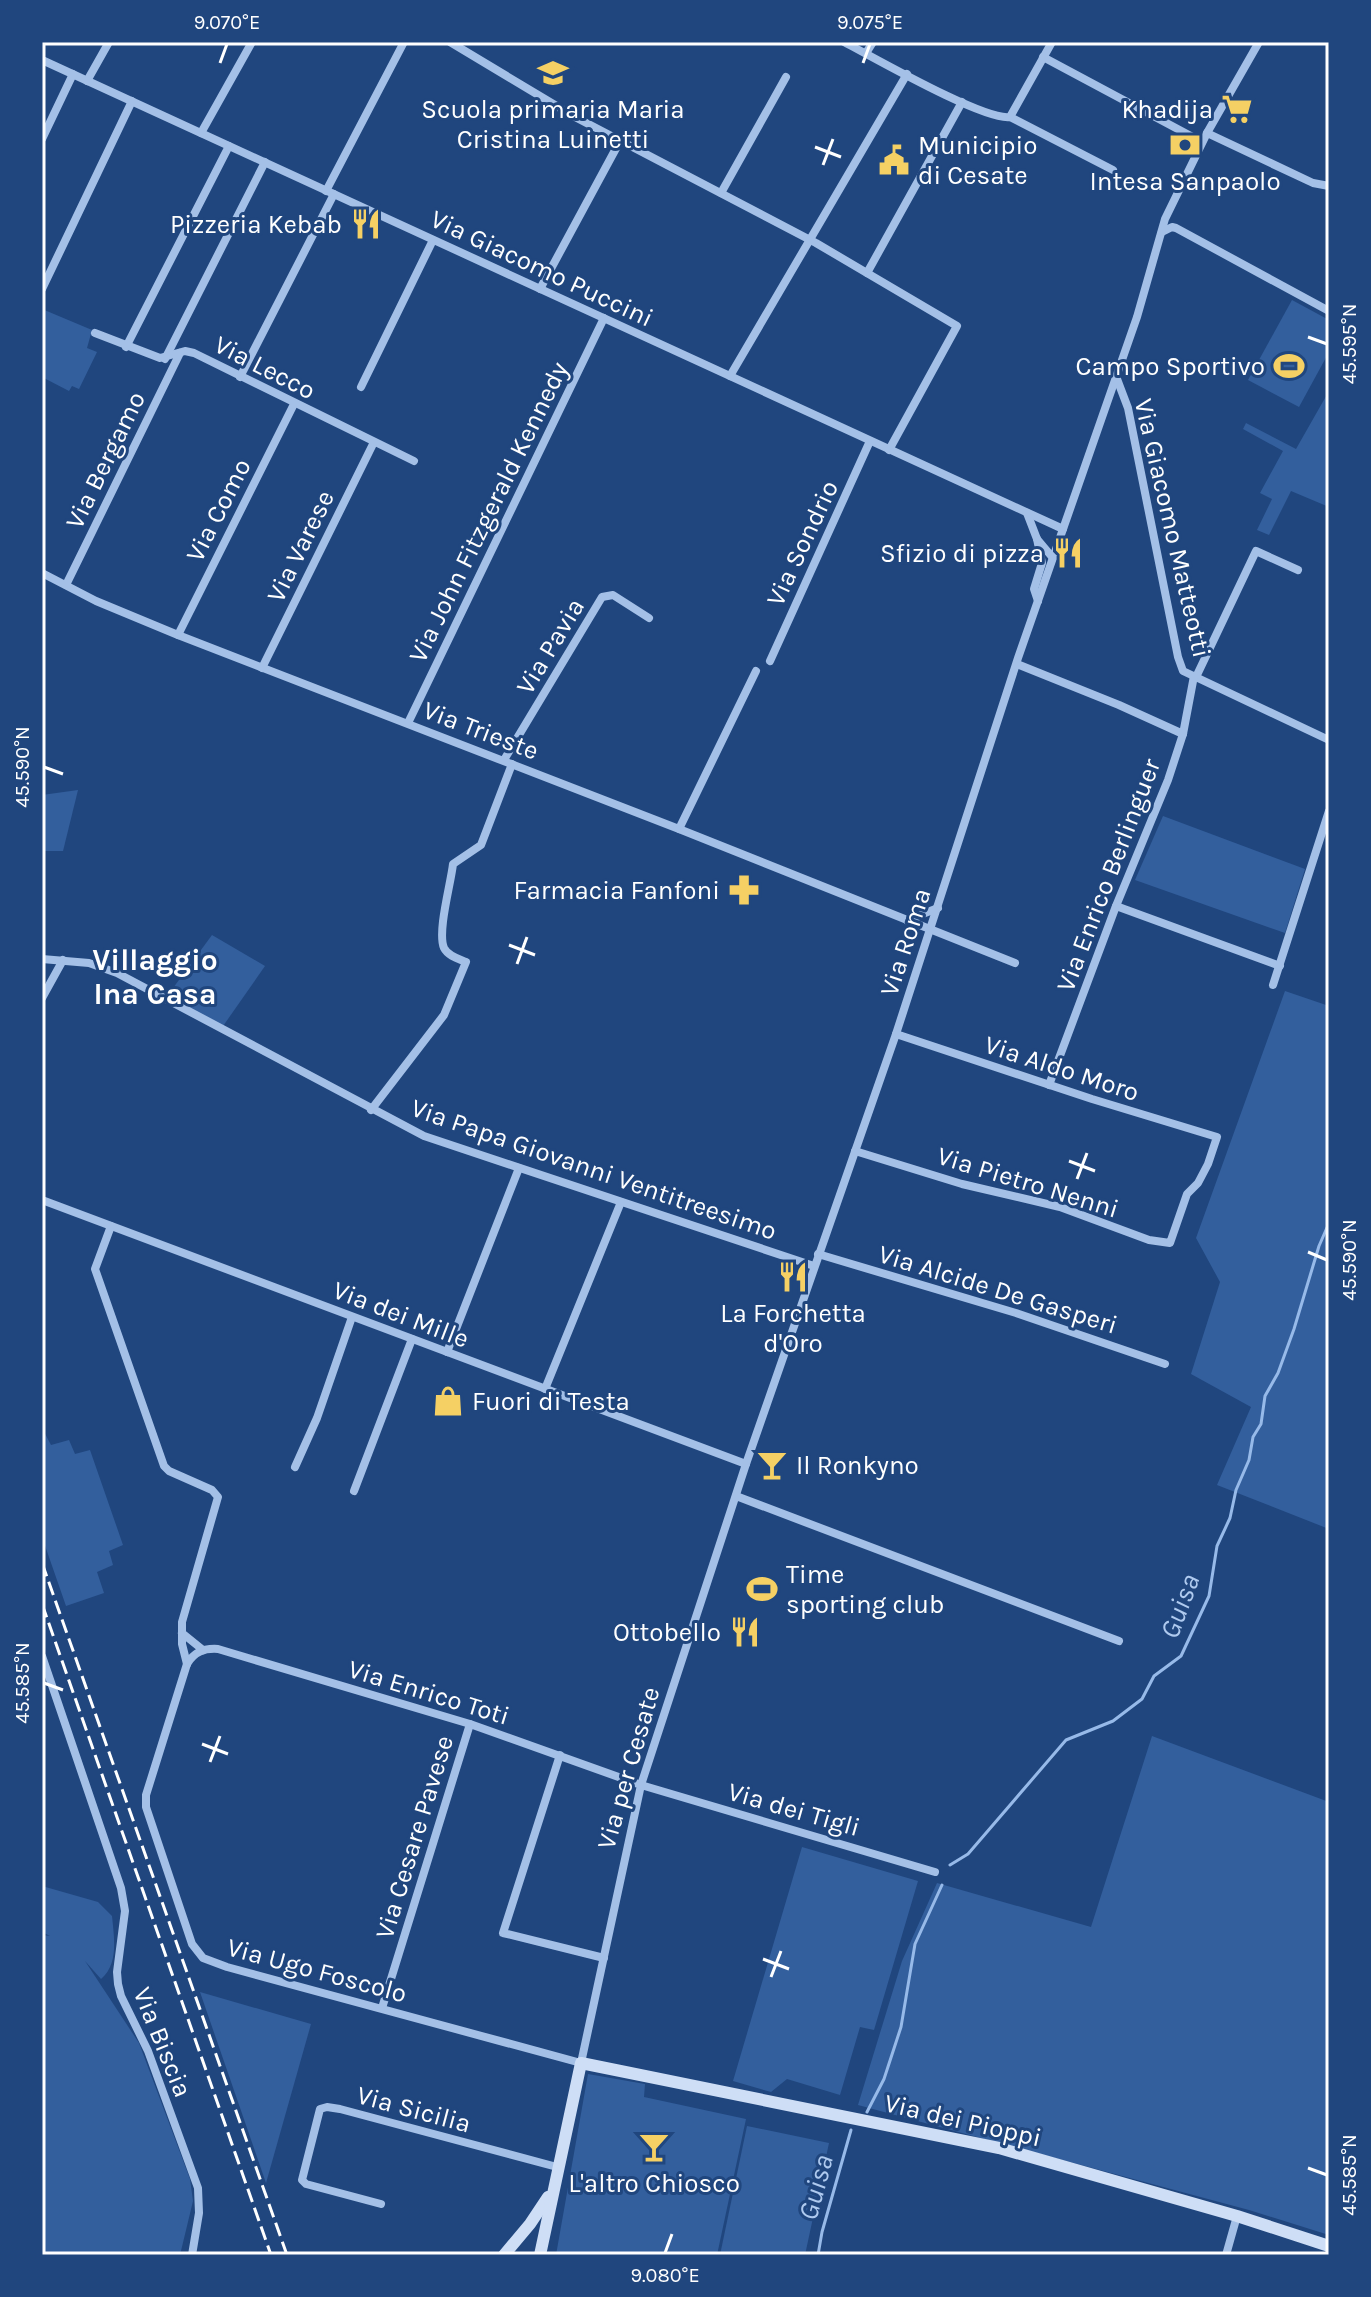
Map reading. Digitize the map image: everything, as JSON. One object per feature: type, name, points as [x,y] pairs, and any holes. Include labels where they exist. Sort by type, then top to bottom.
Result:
[{"type":"street","points":[[87,81],[109,42]]},
{"type":"street","points":[[201,133],[252,42]]},
{"type":"street","points":[[240,377],[404,42]]},
{"type":"street","points":[[450,42],[562,110],[811,240],[957,326],[889,450]]},
{"type":"street","points":[[844,42],[962,102],[1000,118],[1010,117],[1113,170]]},
{"type":"street","points":[[866,53],[873,42]]},
{"type":"street","points":[[1010,117],[1052,42]]},
{"type":"street","name":"Via Roma","points":[[779,1366],[896,1034],[1038,601],[1116,378],[1168,213],[1204,138],[1259,42]]},
{"type":"street","points":[[1043,57],[1166,123],[1313,183],[1329,186]]},
{"type":"street","name":"Via Giacomo Puccini","points":[[42,60],[1063,529]]},
{"type":"street","points":[[42,139],[73,74]]},
{"type":"street","points":[[730,376],[907,74]]},
{"type":"street","points":[[721,193],[786,77]]},
{"type":"street","points":[[42,289],[132,101]]},
{"type":"street","points":[[867,273],[962,102]]},
{"type":"street","points":[[540,289],[620,141]]},
{"type":"street","points":[[126,347],[229,146]]},
{"type":"street","points":[[95,333],[165,359],[265,162]]},
{"type":"street","points":[[1168,213],[1172,227]]},
{"type":"street","points":[[1162,232],[1172,227]]},
{"type":"street","points":[[1172,227],[1329,311]]},
{"type":"street","points":[[361,387],[433,240]]},
{"type":"street","name":"Via John Fitzgerald Kennedy","points":[[408,723],[604,318]]},
{"type":"street","name":"Via Lecco","points":[[165,359],[180,352],[194,353],[414,461]]},
{"type":"street","name":"Via Bergamo","points":[[66,585],[180,352]]},
{"type":"street","name":"Via Giacomo Matteotti","points":[[1116,378],[1128,408],[1178,657],[1185,673],[1196,675],[1329,740]]},
{"type":"street","name":"Via Como","points":[[178,635],[294,404]]},
{"type":"street","name":"Via Sondrio","points":[[770,661],[870,441]]},
{"type":"street","name":"Via Varese","points":[[262,668],[374,442]]},
{"type":"street","points":[[1026,513],[1037,539],[1042,563],[1034,589],[1038,601]]},
{"type":"street","points":[[1037,539],[1053,558]]},
{"type":"street","name":"Via Enrico Berlinguer","points":[[1049,1085],[1116,906],[1155,814],[1183,734],[1196,675],[1256,551],[1298,570]]},
{"type":"street","name":"Via Trieste","points":[[42,573],[96,601],[178,635],[1015,963]]},
{"type":"street","name":"Via Pavia","points":[[371,1110],[444,1015],[466,962],[452,956],[444,948],[442,932],[453,864],[481,845],[508,762],[602,597],[613,595],[649,618]]},
{"type":"street","points":[[1017,664],[1183,734]]},
{"type":"street","points":[[679,829],[756,671]]},
{"type":"street","points":[[1273,985],[1329,811]]},
{"type":"street","points":[[1116,906],[1280,966]]},
{"type":"street","points":[[907,920],[938,908]]},
{"type":"street","name":"Via Papa Giovanni Ventitreesimo","points":[[42,959],[89,963],[138,983],[424,1136],[814,1266]]},
{"type":"street","points":[[42,998],[63,960]]},
{"type":"street","name":"Via Aldo Moro","points":[[896,1034],[1217,1137]]},
{"type":"street","name":"Via Pietro Nenni","points":[[855,1151],[962,1184],[1060,1207],[1149,1240],[1170,1243],[1187,1194],[1198,1183],[1208,1164],[1217,1137]]},
{"type":"street","points":[[447,1352],[519,1168]]},
{"type":"street","name":"Via dei Mille","points":[[42,1200],[746,1464]]},
{"type":"street","points":[[545,1389],[621,1202]]},
{"type":"street","name":"Via Ugo Foscolo","points":[[111,1226],[95,1269],[160,1454],[169,1471],[212,1490],[218,1497],[183,1617],[181,1632],[187,1664],[145,1801],[192,1944],[203,1958],[213,1963],[581,2063]]},
{"type":"street","name":"Via Alcide De Gasperi","points":[[818,1254],[1016,1313],[1165,1364]]},
{"type":"street","points":[[295,1467],[317,1418],[352,1317]]},
{"type":"street","points":[[354,1491],[412,1339]]},
{"type":"street","name":"Via per Cesate","points":[[540,2255],[641,1785],[779,1366]]},
{"type":"street","points":[[736,1496],[1119,1641]]},
{"type":"street","points":[[181,1632],[203,1650],[191,1657],[187,1664]]},
{"type":"street","name":"Via Enrico Toti","points":[[203,1650],[226,1651],[470,1724],[641,1785]]},
{"type":"street","name":"Via Biscia","points":[[42,1656],[124,1899],[117,1972],[121,1996],[148,2051],[198,2188],[199,2213],[192,2255]]},
{"type":"street","name":"Via Cesare Pavese","points":[[382,2008],[470,1724]]},
{"type":"street","points":[[560,1755],[503,1933],[604,1958]]},
{"type":"street","name":"Via dei Tigli","points":[[641,1785],[935,1872]]},
{"type":"street","name":"Via dei Pioppi","points":[[581,2063],[836,2116],[950,2136],[1237,2216],[1329,2246]]},
{"type":"street","name":"Via Sicilia","points":[[381,2204],[306,2184],[302,2180],[320,2109],[340,2109],[557,2167]]},
{"type":"street","name":"Via per Cesate","points":[[509,2255],[552,2191]]},
{"type":"street","points":[[1226,2255],[1237,2216]]},
{"type":"shaded area","name":"Campo Sportivo","points":[[1292,300],[1329,320],[1329,352],[1299,407],[1248,380]]},
{"type":"shaded area","points":[[42,309],[92,330],[87,348],[97,352],[79,389],[72,386],[69,391],[42,377]]},
{"type":"shaded area","points":[[1329,391],[1329,507],[1291,491],[1269,535],[1257,530],[1272,499],[1260,493],[1283,451],[1243,429],[1246,423],[1296,449]]},
{"type":"shaded area","points":[[78,790],[63,851],[42,851],[42,795]]},
{"type":"shaded area","points":[[1163,816],[1305,869],[1285,933],[1135,880]]},
{"type":"shaded area","points":[[212,935],[265,966],[221,1029],[165,999]]},
{"type":"shaded area","points":[[1285,991],[1329,1006],[1329,1529],[1217,1485],[1251,1407],[1191,1374],[1220,1282],[1196,1238]]},
{"type":"shaded area","points":[[42,1428],[51,1445],[69,1440],[75,1454],[90,1450],[123,1545],[109,1551],[113,1565],[97,1572],[104,1593],[66,1606],[42,1537]]},
{"type":"shaded area","points":[[1152,1736],[1329,1802],[1329,2235],[1249,2210],[858,2105],[902,1961],[937,1883],[1091,1927]]},
{"type":"shaded area","points":[[802,1847],[918,1881],[874,2030],[860,2027],[840,2095],[787,2079],[771,2092],[733,2081]]},
{"type":"shaded area","points":[[42,1886],[98,1902],[112,1916],[114,1950],[107,1973],[101,1979],[85,1961],[139,2043],[190,2179],[193,2201],[180,2255],[42,2255],[42,1935],[50,1936],[42,1932]]},
{"type":"shaded area","points":[[200,1992],[311,2024],[266,2183]]},
{"type":"shaded area","points":[[588,2074],[645,2084],[644,2097],[746,2119],[717,2255],[556,2255]]},
{"type":"shaded area","points":[[747,2126],[829,2143],[805,2255],[720,2255]]},
{"type":"waterway","name":"Guisa","points":[[950,1865],[968,1854],[1066,1740],[1113,1721],[1142,1699],[1154,1676],[1181,1656],[1209,1596],[1217,1546],[1230,1518],[1236,1490],[1249,1460],[1253,1437],[1261,1424],[1265,1396],[1278,1373],[1329,1223]]},
{"type":"waterway","name":"Guisa","points":[[867,2112],[884,2079],[901,2027],[915,1944],[942,1885]]},
{"type":"waterway","name":"Guisa","points":[[818,2255],[851,2130]]},
{"type":"railway","points":[[42,1563],[287,2255]]},
{"type":"railway","points":[[42,1604],[271,2255]]},
{"type":"place","name":"Scuola primaria Maria Cristina Luinetti","points":[[553,73]]},
{"type":"place","name":"Khadija","points":[[1237,109]]},
{"type":"place","name":"Intesa Sanpaolo","points":[[1185,145]]},
{"type":"place","name":"Municipio di Cesate","points":[[894,160]]},
{"type":"place","name":"Pizzeria Kebab","points":[[366,224]]},
{"type":"place","name":"Campo Sportivo","points":[[1289,366]]},
{"type":"place","name":"Sfizio di pizza","points":[[1068,553]]},
{"type":"place","name":"Farmacia Fanfoni","points":[[744,890]]},
{"type":"place","name":"La Forchetta d'Oro","points":[[793,1277]]},
{"type":"place","name":"Fuori di Testa","points":[[448,1401]]},
{"type":"place","name":"Il Ronkyno","points":[[772,1465]]},
{"type":"place","name":"Time sporting club","points":[[762,1589]]},
{"type":"place","name":"Ottobello","points":[[745,1632]]},
{"type":"place","name":"L'altro Chiosco","points":[[654,2147]]},
{"type":"district","name":"Villaggio Ina Casa","points":[[155,977]]}]
